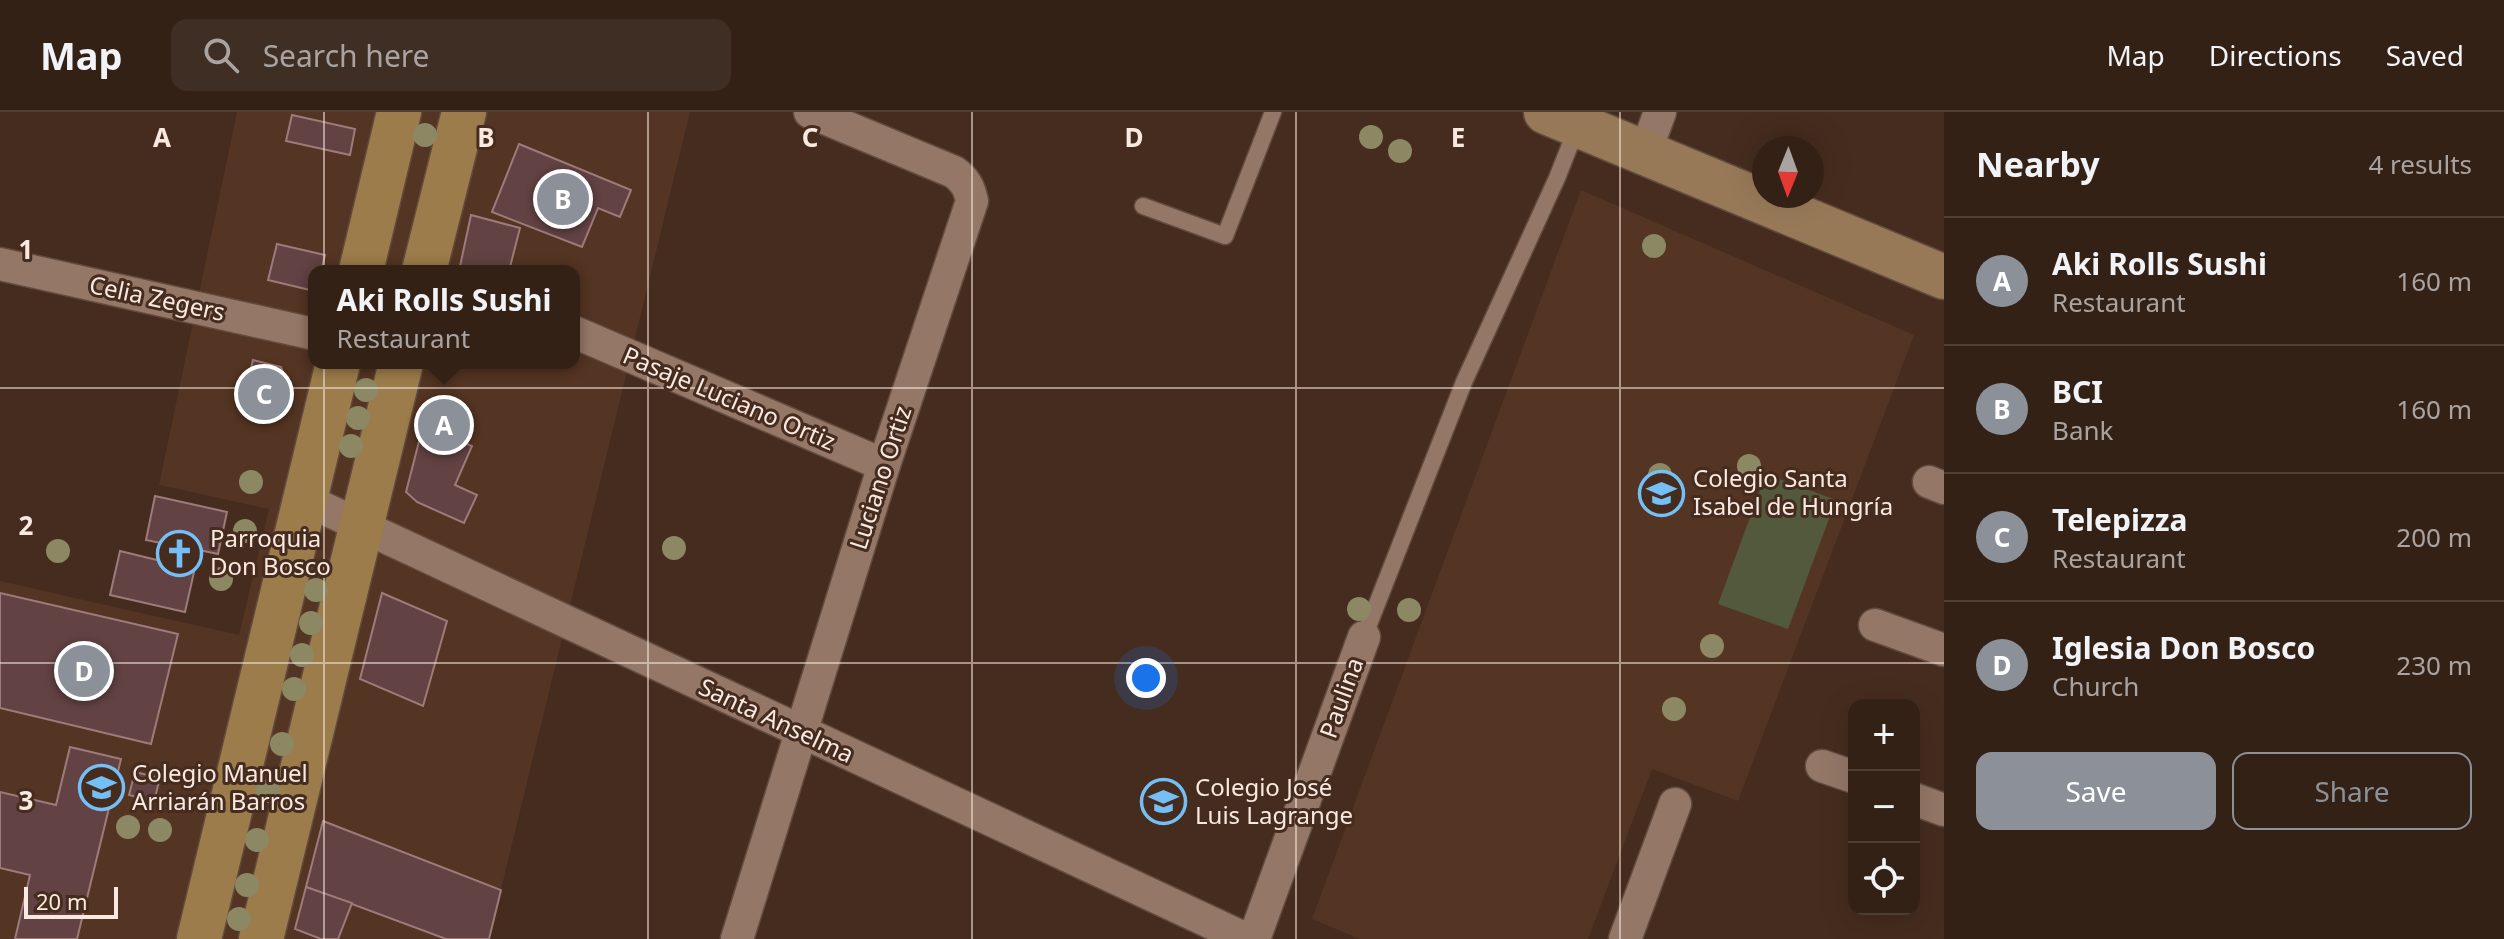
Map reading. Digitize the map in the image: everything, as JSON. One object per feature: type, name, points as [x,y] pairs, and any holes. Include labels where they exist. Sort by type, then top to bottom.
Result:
[{"type":"main road","points":[[362,265],[399,112]]},
{"type":"main road","points":[[426,265],[464,112]]},
{"type":"main road","points":[[199,939],[337,369]]},
{"type":"main road","points":[[261,939],[400,369]]},
{"type":"street","name":"Luciano Ortiz","points":[[737,939],[884,465],[972,201],[970,189],[954,172],[810,112]]},
{"type":"street","points":[[1645,153],[1660,112]]},
{"type":"street","points":[[1562,119],[1944,277]]},
{"type":"street","name":"Celia Zegers","points":[[0,264],[308,333]]},
{"type":"street","name":"Pasaje Luciano Ortiz","points":[[580,335],[884,465]]},
{"type":"street","name":"Santa Anselma","points":[[306,500],[1246,939]]},
{"type":"street","points":[[1875,625],[1944,650]]},
{"type":"street","name":"Paulina","points":[[1254,939],[1364,637]]},
{"type":"street","points":[[1822,766],[1848,775]]},
{"type":"street","points":[[1920,801],[1944,810]]},
{"type":"street","points":[[1625,939],[1675,804]]},
{"type":"lane","points":[[1143,206],[1225,236],[1273,112]]},
{"type":"lane","points":[[1364,637],[1464,382],[1557,178],[1562,119]]},
{"type":"shaded area","points":[[237,112],[690,112],[489,939],[0,939],[0,581],[239,635],[269,509],[159,485]]},
{"type":"shaded area","name":"Colegio Santa Isabel de Hungría","points":[[1581,190],[1914,335],[1738,801],[1652,769],[1588,939],[1360,939],[1312,919]]},
{"type":"green space","points":[[1766,474],[1836,500],[1788,629],[1718,604]]},
{"type":"building","points":[[292,115],[355,129],[350,155],[286,141]]},
{"type":"building","points":[[519,144],[631,190],[620,217],[598,208],[582,247],[492,212]]},
{"type":"building","points":[[471,215],[520,228],[511,265],[460,265]]},
{"type":"building","points":[[277,244],[325,255],[322,265],[308,265],[308,290],[268,280]]},
{"type":"building","points":[[253,360],[281,367],[286,379],[276,418],[241,409]]},
{"type":"building","points":[[423,426],[472,446],[455,485],[477,495],[464,523],[417,502],[406,492]]},
{"type":"building","name":"Parroquia Don Bosco","points":[[155,496],[227,512],[218,554],[199,550],[185,612],[110,595],[120,551],[157,560],[161,543],[146,540]]},
{"type":"building","points":[[0,593],[178,634],[151,744],[0,708]]},
{"type":"building","points":[[382,593],[447,621],[423,706],[360,679]]},
{"type":"building","points":[[70,747],[121,759],[77,939],[15,939],[30,875],[0,868],[0,792],[56,805]]},
{"type":"building","points":[[135,772],[160,778],[154,801],[129,795]]},
{"type":"building","points":[[323,821],[501,890],[489,939],[446,939],[306,887]]},
{"type":"building","points":[[306,887],[352,903],[338,939],[321,939],[295,929]]},
{"type":"place","name":"BCI","points":[[563,199]]},
{"type":"place","name":"Telepizza","points":[[264,394]]},
{"type":"place","name":"Aki Rolls Sushi","points":[[444,425]]},
{"type":"place","name":"Colegio Santa Isabel de Hungría","points":[[1662,493]]},
{"type":"place","name":"Parroquia Don Bosco","points":[[179,553]]},
{"type":"place","name":"Iglesia Don Bosco","points":[[84,671]]},
{"type":"place","name":"Colegio Manuel Arriarán Barros","points":[[101,788]]},
{"type":"place","name":"Colegio José Luis Lagrange","points":[[1164,802]]}]
